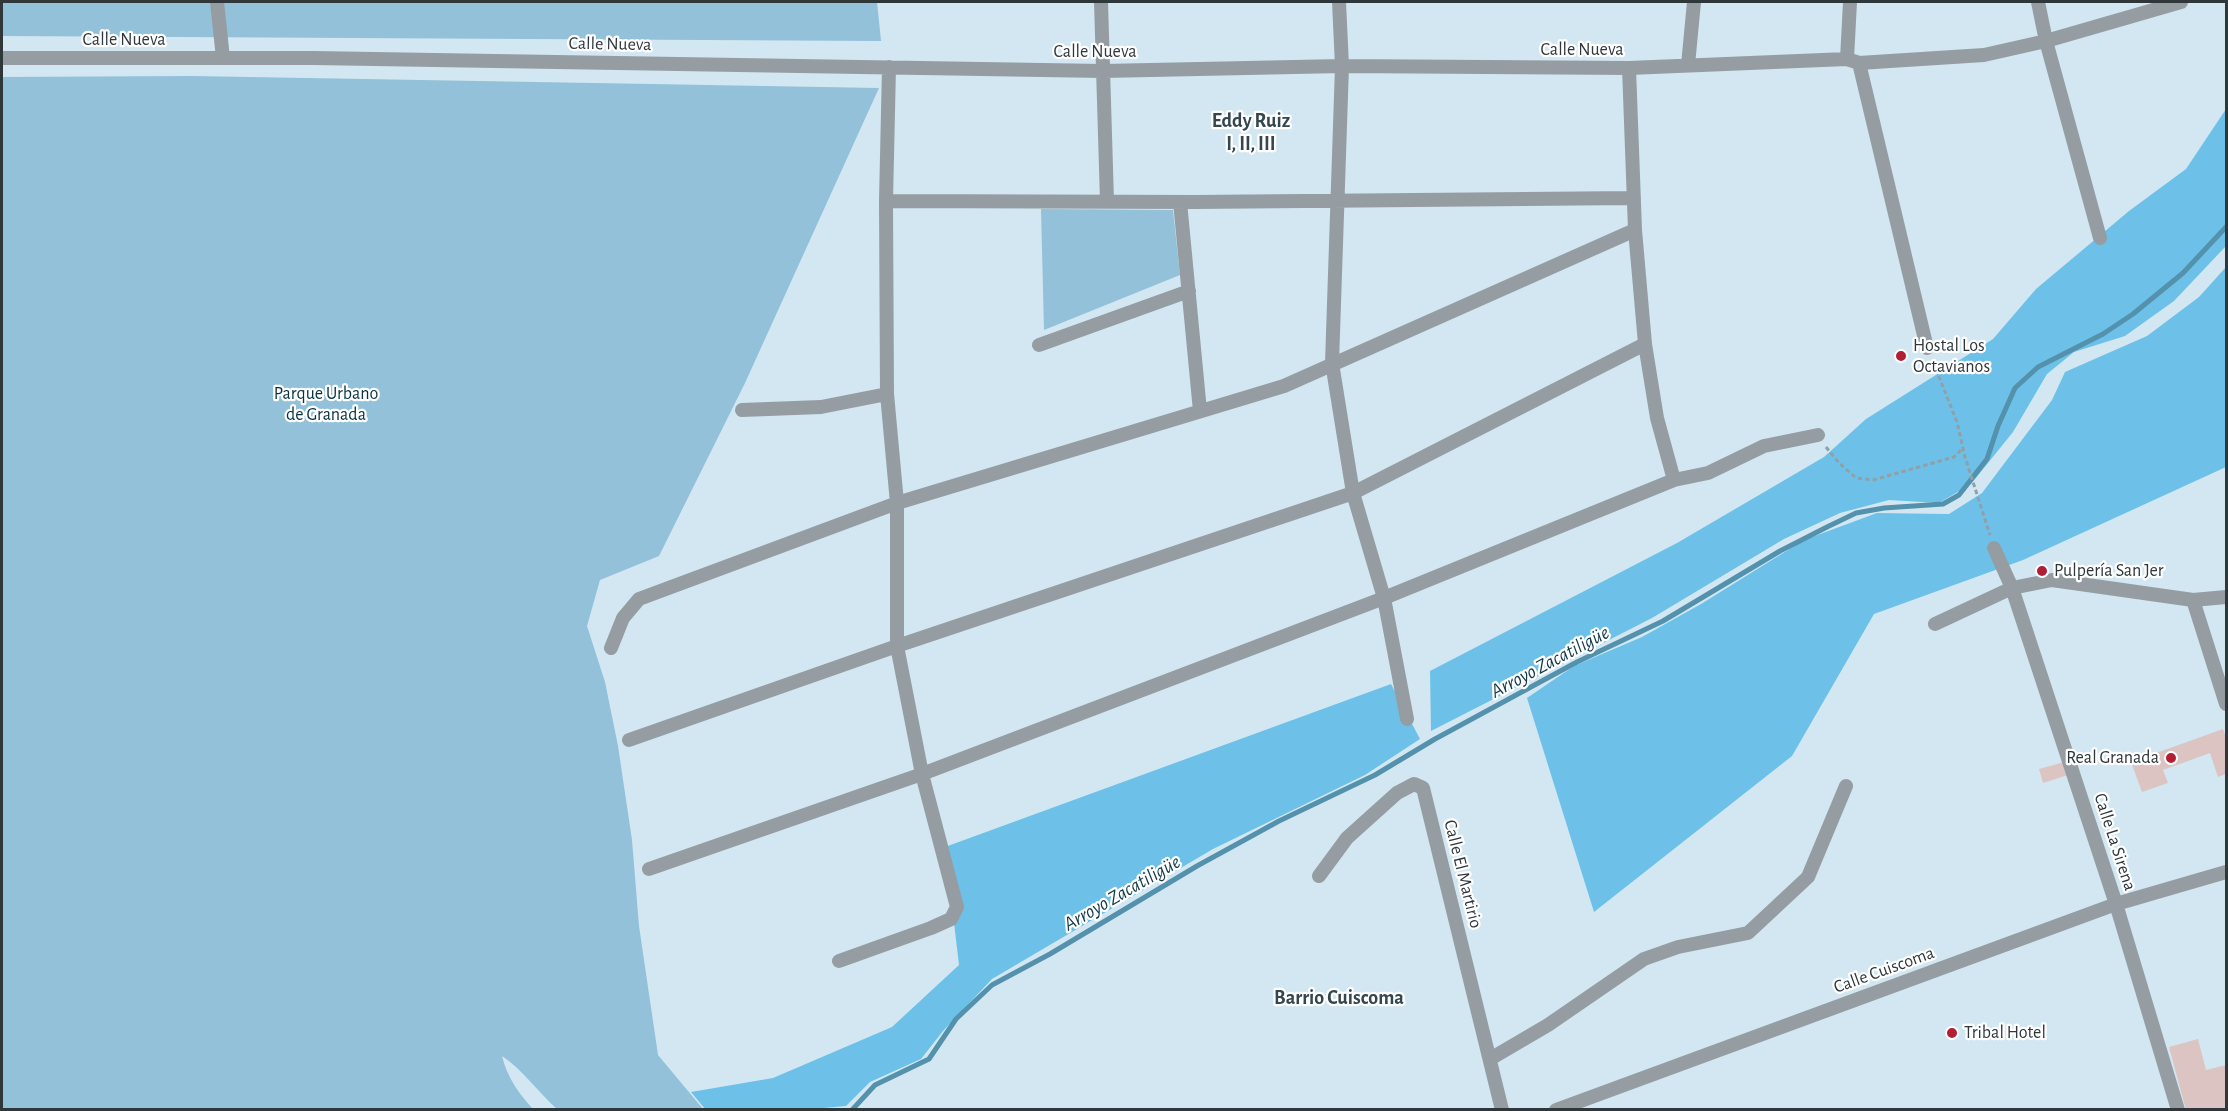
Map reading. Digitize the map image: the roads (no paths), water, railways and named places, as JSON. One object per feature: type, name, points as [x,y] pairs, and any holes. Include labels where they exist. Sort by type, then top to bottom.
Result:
[{"type":"street","points":[[217,2],[224,58]]},
{"type":"street","points":[[1101,2],[1107,201]]},
{"type":"street","points":[[1338,2],[1342,66],[1332,363],[1353,493],[1384,598],[1407,719]]},
{"type":"street","points":[[1688,65],[1694,2]]},
{"type":"street","points":[[1850,2],[1853,61],[1927,348]]},
{"type":"street","points":[[2038,2],[2046,41],[2100,238]]},
{"type":"street","name":"Calle Nueva","points":[[2,58],[224,58],[1103,71],[1342,66],[1629,69],[1984,55],[2046,41],[2181,2]]},
{"type":"street","points":[[839,962],[931,928],[951,918],[957,907],[922,774],[897,646],[897,503],[887,394],[886,201],[889,67]]},
{"type":"street","points":[[1629,69],[1635,230],[1645,344],[1657,418],[1674,480]]},
{"type":"street","points":[[886,201],[1180,202],[1634,198]]},
{"type":"street","points":[[1180,202],[1200,411]]},
{"type":"street","points":[[610,648],[623,618],[639,599],[897,503],[1284,386],[1635,230]]},
{"type":"street","points":[[1039,345],[1189,291]]},
{"type":"street","points":[[629,740],[897,646],[1353,493],[1645,344]]},
{"type":"street","points":[[742,410],[821,407],[887,394]]},
{"type":"street","points":[[650,869],[922,774],[1384,598],[1674,480],[1707,473],[1764,446],[1818,435]]},
{"type":"street","name":"Calle La Sirena","points":[[1994,548],[2012,588],[2116,904],[2178,1110]]},
{"type":"street","points":[[1935,624],[2012,588],[2052,579],[2193,600],[2226,597]]},
{"type":"street","points":[[2193,600],[2226,704]]},
{"type":"street","name":"Calle El Martirio","points":[[1319,876],[1347,838],[1397,793],[1414,784],[1423,788],[1502,1110]]},
{"type":"street","points":[[1490,1059],[1548,1025],[1644,959],[1678,948],[1748,933],[1808,877],[1846,786]]},
{"type":"street","name":"Calle Cuiscoma","points":[[1556,1110],[2116,904],[2226,872]]},
{"type":"waterway","name":"Arroyo Zacatiligüe","points":[[852,1110],[875,1085],[929,1059],[956,1019],[992,985],[1050,954],[1197,866],[1279,821],[1375,775],[1435,739],[1577,662],[1663,621],[1780,551],[1827,527],[1856,513],[1884,508],[1943,504],[1959,495],[1987,459],[1998,426],[2015,388],[2038,367],[2103,334],[2133,314],[2183,273],[2226,227]]},
{"type":"place","name":"Hostal Los Octavianos","points":[[1901,356]]},
{"type":"place","name":"Pulpería San Jer","points":[[2042,571]]},
{"type":"place","name":"Real Granada","points":[[2171,758]]},
{"type":"place","name":"Tribal Hotel","points":[[1952,1033]]},
{"type":"district","name":"Eddy Ruiz I, II, III","points":[[1251,132]]},
{"type":"district","name":"Barrio Cuiscoma","points":[[1339,998]]},
{"type":"park label","name":"Parque Urbano de Granada","points":[[326,404]]}]
